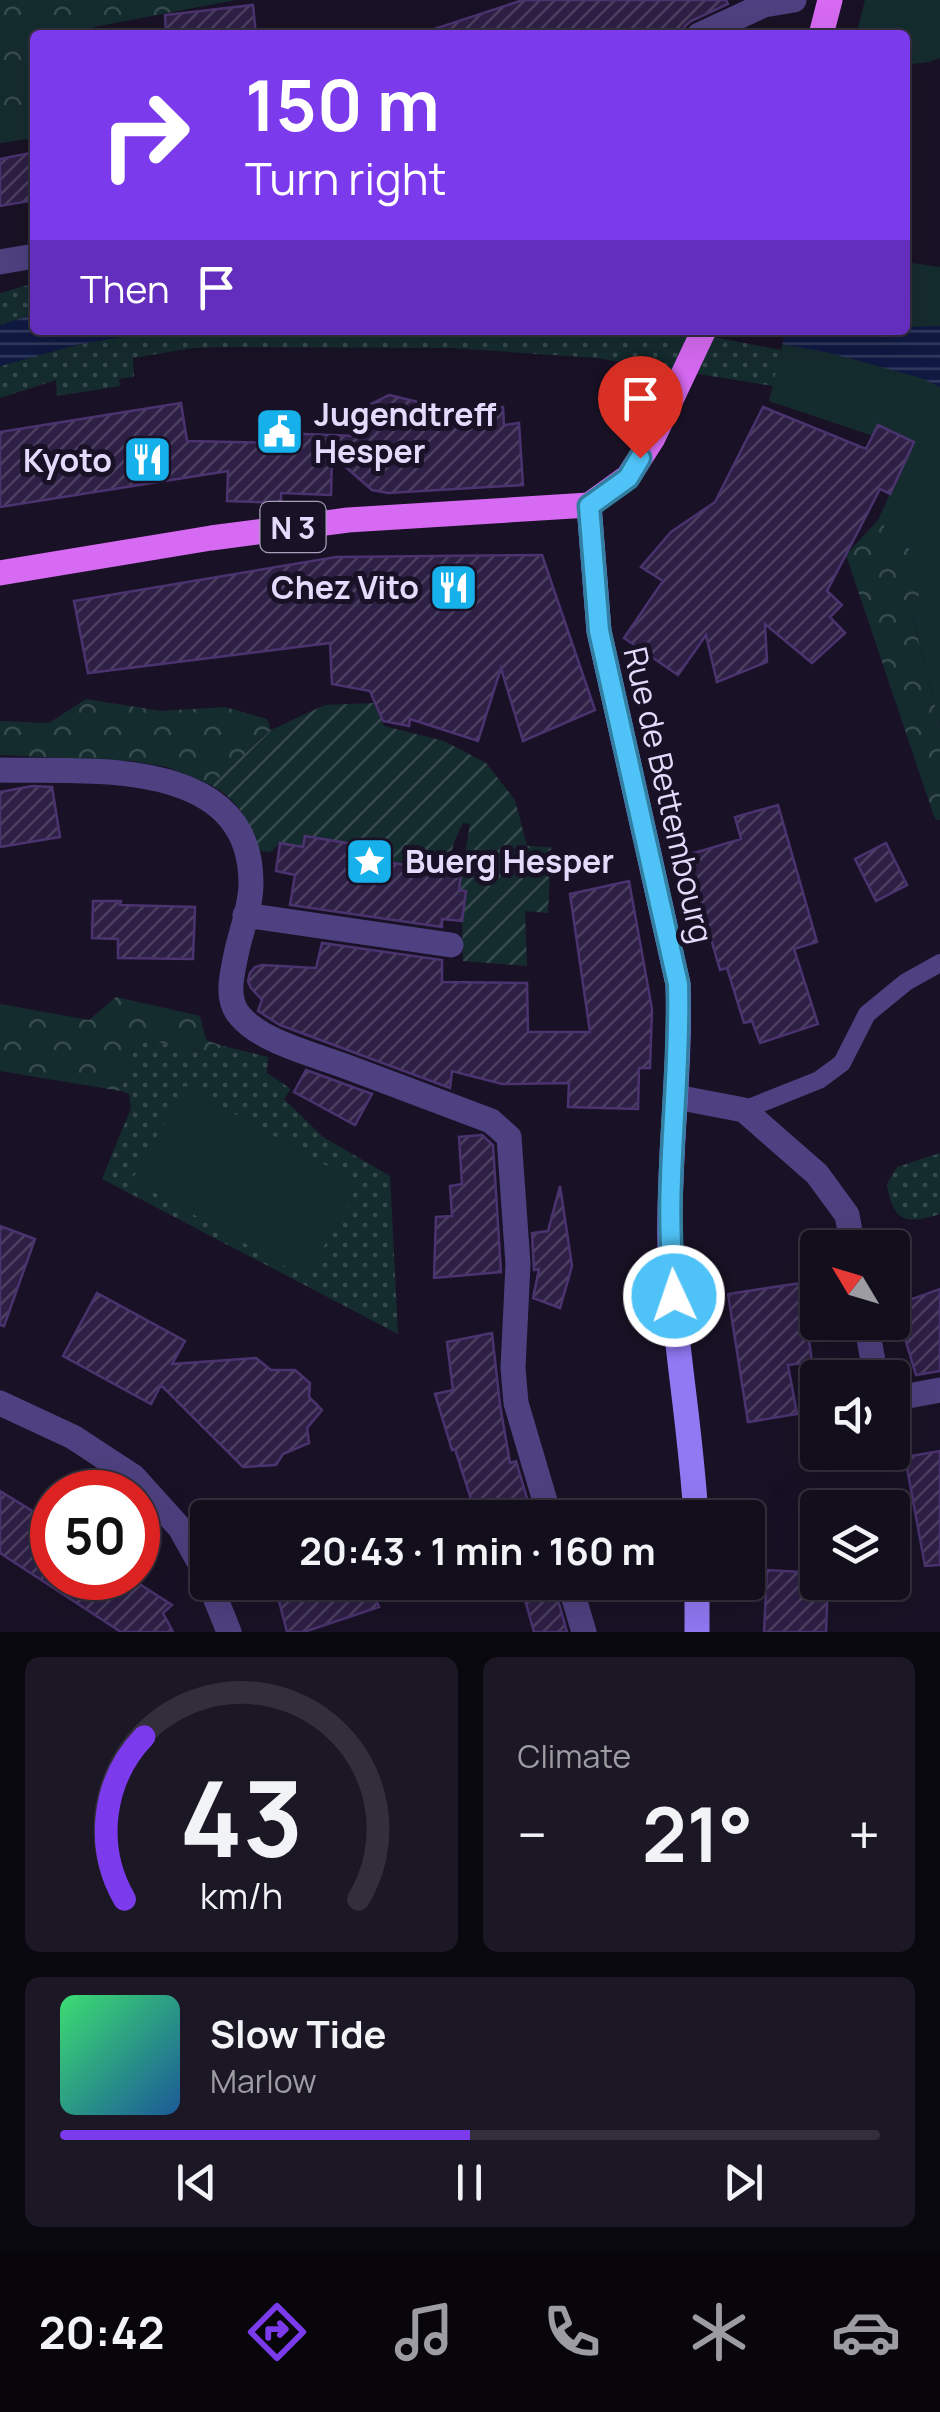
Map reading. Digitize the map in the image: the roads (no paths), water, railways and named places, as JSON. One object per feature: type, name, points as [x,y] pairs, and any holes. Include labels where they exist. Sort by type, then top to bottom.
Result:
[{"type":"main road","points":[[822,30],[829,4]]},
{"type":"main road","points":[[589,506],[628,478],[652,438],[702,335]]},
{"type":"main road","name":"N 3","points":[[0,573],[348,520],[589,506]]},
{"type":"main road","name":"Rue de Bettembourg","points":[[589,506],[599,631],[678,984],[680,1032],[670,1243],[694,1500]]},
{"type":"main road","points":[[697,1600],[697,1632]]},
{"type":"street","points":[[710,30],[764,5],[797,0],[829,4]]},
{"type":"street","points":[[0,262],[30,257]]},
{"type":"street","points":[[0,770],[133,773],[176,784],[216,804],[236,826],[248,855],[252,886],[232,976],[230,995],[236,1013],[251,1027],[286,1044],[492,1122],[509,1137],[518,1264],[513,1368],[516,1402],[545,1500]]},
{"type":"street","points":[[245,916],[451,946]]},
{"type":"street","points":[[676,1097],[744,1110],[817,1174],[847,1215],[850,1230]]},
{"type":"street","points":[[910,1396],[940,1390]]},
{"type":"street","points":[[0,1403],[73,1437],[134,1477],[180,1528],[190,1547]]},
{"type":"street","points":[[216,1600],[229,1632]]},
{"type":"street","points":[[575,1600],[584,1632]]},
{"type":"lane","points":[[744,1110],[818,1080],[842,1063],[867,1014],[906,982],[940,963]]},
{"type":"water","points":[[30,316],[30,335],[131,335],[0,366],[0,325]]},
{"type":"water","points":[[940,326],[940,387],[830,353],[732,335],[910,335],[910,327]]},
{"type":"place","name":"Jugendtreff Hesper","points":[[279,432]]},
{"type":"place","name":"Kyoto","points":[[147,460]]},
{"type":"place","name":"Chez Vito","points":[[454,587]]},
{"type":"place","name":"Buerg Hesper","points":[[370,861]]}]
